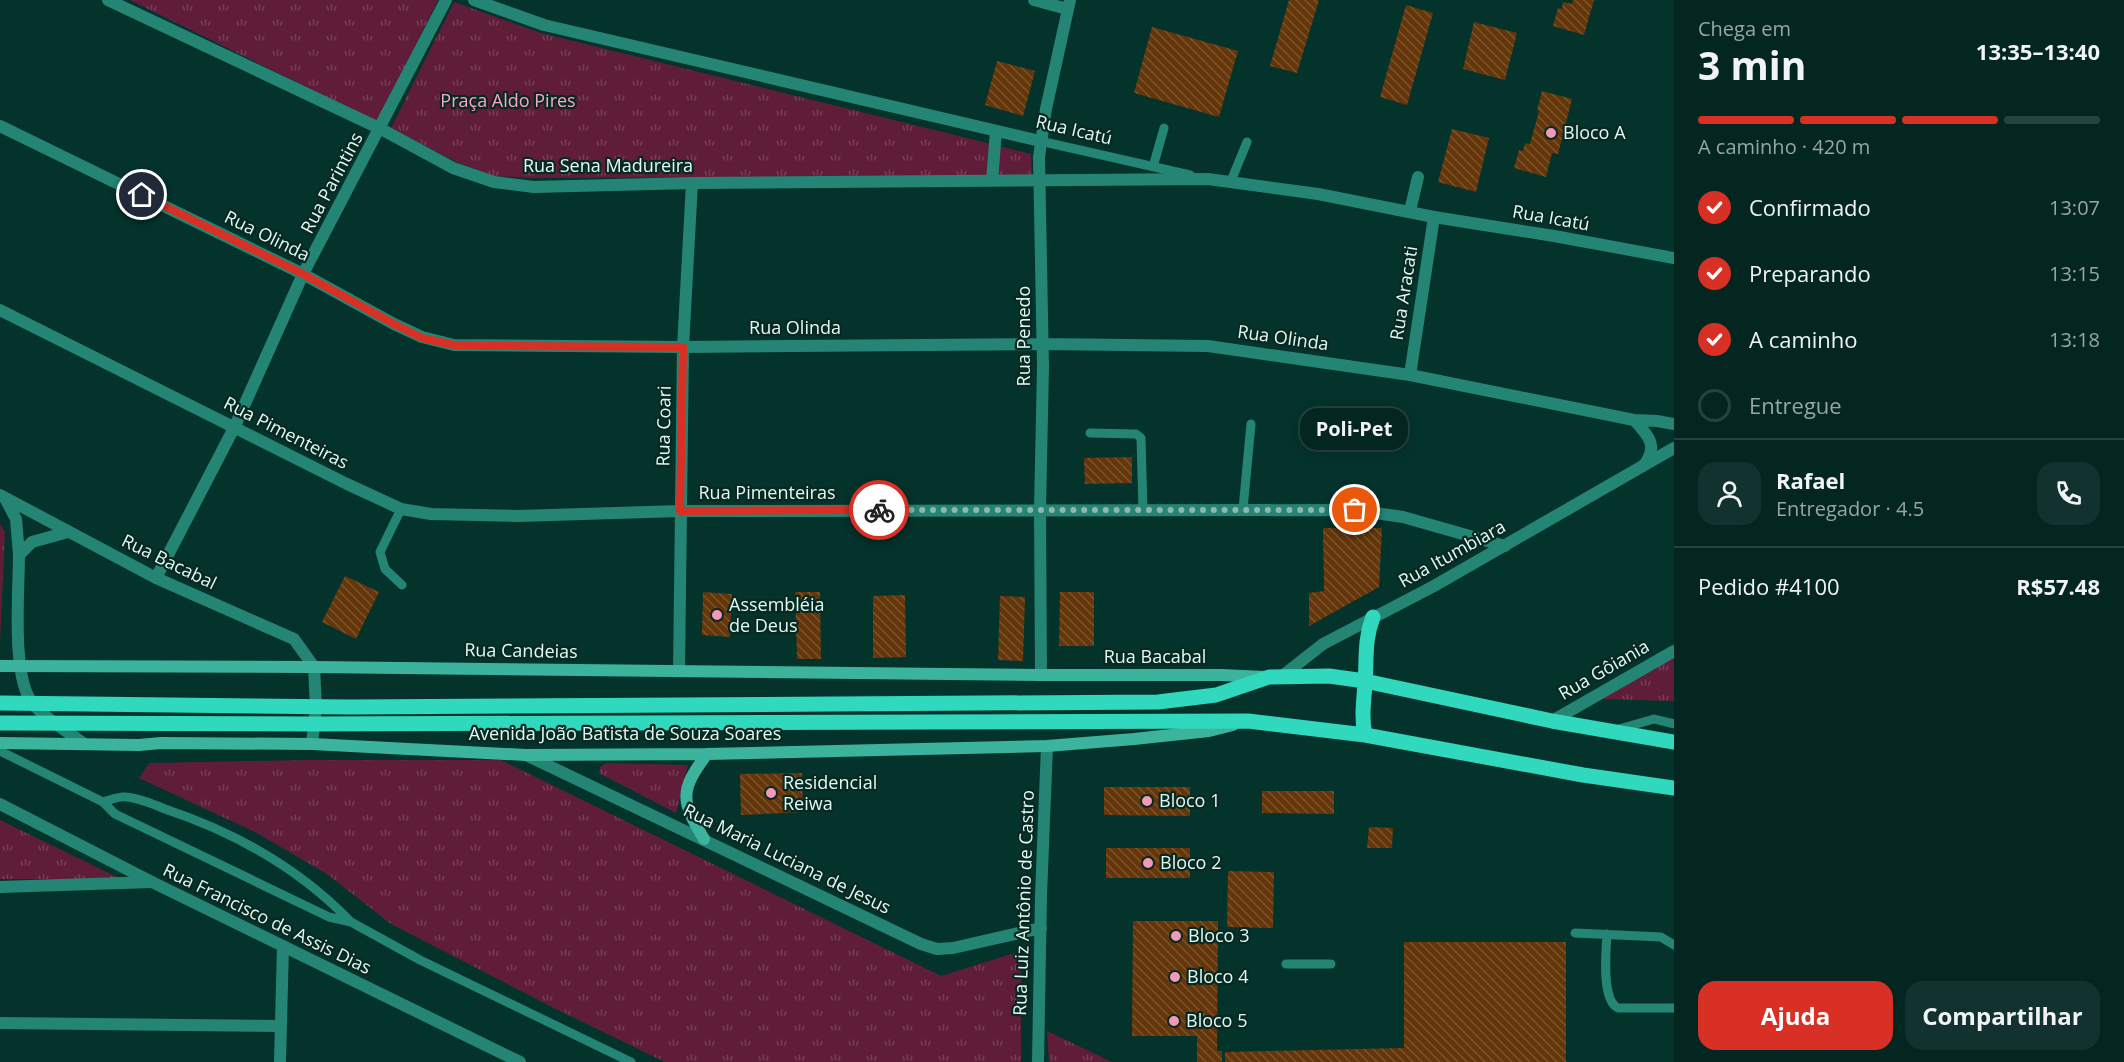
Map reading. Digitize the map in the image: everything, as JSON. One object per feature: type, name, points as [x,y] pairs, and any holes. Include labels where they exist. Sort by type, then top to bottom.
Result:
[{"type":"main road","points":[[1365,735],[1362,709],[1365,646],[1367,633],[1374,617]]},
{"type":"main road","name":"Rua Candeias","points":[[0,666],[1041,675]]},
{"type":"main road","name":"Rua Bacabal","points":[[1041,675],[1275,677]]},
{"type":"main road","points":[[0,703],[316,707],[1158,702],[1216,695],[1275,677],[1329,676],[1365,681],[1552,721],[1674,742]]},
{"type":"main road","points":[[0,723],[1248,721],[1365,735],[1583,775],[1674,788]]},
{"type":"main road","name":"Avenida João Batista de Souza Soares","points":[[0,743],[312,744],[526,755],[707,754],[1047,746],[1198,732],[1248,721]]},
{"type":"main road","points":[[704,839],[686,803],[688,783],[693,772],[707,754]]},
{"type":"street","name":"Rua Sena Madureira","points":[[108,0],[381,129],[453,168],[494,182],[534,187],[692,183],[1208,179]]},
{"type":"street","name":"Rua Parintins","points":[[156,578],[234,426],[303,274],[381,129],[446,0]]},
{"type":"street","name":"Rua Icatú","points":[[474,0],[544,25],[1040,141]]},
{"type":"street","points":[[1034,0],[1068,4]]},
{"type":"street","name":"Rua Penedo","points":[[1041,675],[1040,510],[1043,344],[1040,141],[1068,4]]},
{"type":"street","name":"Rua Olinda","points":[[0,126],[303,274],[422,338],[454,345],[1208,346],[1410,375],[1634,420],[1674,424]]},
{"type":"street","points":[[992,181],[996,131]]},
{"type":"street","points":[[1410,211],[1418,177]]},
{"type":"street","name":"Rua Icatú","points":[[1208,179],[1410,211],[1674,258]]},
{"type":"street","name":"Rua Coari","points":[[679,671],[683,347],[692,183]]},
{"type":"street","name":"Rua Aracati","points":[[1410,375],[1434,217]]},
{"type":"street","name":"Rua Pimenteiras","points":[[0,310],[347,484],[401,509],[431,514],[518,516],[680,511],[1355,510],[1403,517],[1504,546]]},
{"type":"street","points":[[1634,420],[1646,432],[1652,450],[1643,466]]},
{"type":"street","name":"Rua Itumbiara","points":[[1275,677],[1323,644],[1434,586],[1674,448]]},
{"type":"street","points":[[2,496],[16,519],[20,555],[18,644],[20,666],[32,703],[84,744]]},
{"type":"street","name":"Rua Bacabal","points":[[2,496],[156,578],[294,639],[315,667]]},
{"type":"street","points":[[20,555],[32,542],[68,532]]},
{"type":"street","name":"Rua Gôiania","points":[[1552,721],[1674,651]]},
{"type":"street","points":[[312,744],[316,707],[315,667]]},
{"type":"street","name":"Rua Luiz Antônio de Castro","points":[[1038,1062],[1047,746]]},
{"type":"street","name":"Rua Maria Luciana de Jesus","points":[[526,755],[921,944],[938,949],[964,946],[1041,928]]},
{"type":"street","name":"Rua Francisco de Assis Dias","points":[[0,804],[152,882],[520,1062]]},
{"type":"street","points":[[0,887],[152,882]]},
{"type":"street","points":[[280,1062],[283,946]]},
{"type":"street","points":[[0,1023],[280,1026]]},
{"type":"lane","points":[[1153,167],[1164,128]]},
{"type":"lane","name":"Rua Icatú","points":[[1040,141],[1208,179]]},
{"type":"lane","points":[[1231,181],[1247,142]]},
{"type":"lane","points":[[1243,509],[1251,424]]},
{"type":"lane","points":[[1090,433],[1136,434],[1141,438],[1143,510]]},
{"type":"lane","points":[[401,509],[380,552],[385,569],[402,585]]},
{"type":"lane","points":[[1611,732],[1654,719],[1674,724]]},
{"type":"lane","points":[[0,751],[103,802],[115,814],[330,918],[351,922]]},
{"type":"lane","points":[[103,802],[124,796],[178,813],[230,836],[304,880],[327,897],[351,922],[420,960],[631,1062]]},
{"type":"lane","points":[[1575,933],[1661,937],[1674,945]]},
{"type":"lane","points":[[1607,934],[1606,973],[1609,1000],[1612,1005],[1617,1008],[1674,1008]]},
{"type":"lane","points":[[1286,964],[1331,964]]},
{"type":"green space","name":"Praça Aldo Pires","points":[[130,0],[438,0],[377,122]]},
{"type":"green space","name":"Praça Aldo Pires","points":[[454,2],[541,33],[1031,154],[1032,176],[533,178],[493,176],[456,162],[391,128]]},
{"type":"green space","points":[[0,524],[5,532],[0,642]]},
{"type":"green space","points":[[1674,656],[1674,701],[1602,699]]},
{"type":"green space","points":[[501,760],[941,976],[1021,951],[1021,1062],[665,1062],[391,924],[327,874],[255,832],[139,778],[149,763]]},
{"type":"green space","points":[[606,763],[688,765],[676,813],[599,773],[600,767]]},
{"type":"green space","points":[[0,820],[121,879],[0,879]]},
{"type":"green space","points":[[1047,1031],[1112,1062],[1049,1062]]},
{"type":"building","points":[[1289,0],[1319,0],[1297,73],[1270,66]]},
{"type":"building","points":[[1573,0],[1594,0],[1584,35],[1553,26],[1558,8],[1562,9],[1563,2],[1572,4]]},
{"type":"building","points":[[1406,5],[1433,13],[1407,105],[1380,97]]},
{"type":"building","points":[[1474,22],[1517,33],[1505,80],[1463,69]]},
{"type":"building","points":[[1152,27],[1238,51],[1219,117],[1134,93]]},
{"type":"building","points":[[997,61],[1035,71],[1023,116],[985,105]]},
{"type":"building","name":"Bloco A","points":[[1542,91],[1572,99],[1558,154],[1552,153],[1546,177],[1514,168],[1519,150],[1523,151],[1525,143],[1530,144]]},
{"type":"building","points":[[1452,129],[1489,138],[1476,192],[1438,182]]},
{"type":"building","points":[[1132,457],[1132,483],[1085,484],[1084,458]]},
{"type":"building","points":[[1323,528],[1382,528],[1379,587],[1309,626],[1309,593],[1324,591]]},
{"type":"building","points":[[345,576],[379,592],[356,639],[322,622]]},
{"type":"building","name":"Assembléia de Deus","points":[[703,592],[732,594],[730,637],[702,635]]},
{"type":"building","points":[[795,592],[820,592],[821,659],[797,659]]},
{"type":"building","points":[[1060,592],[1094,592],[1094,646],[1059,646]]},
{"type":"building","points":[[905,595],[906,657],[873,658],[873,596]]},
{"type":"building","points":[[1000,596],[1025,597],[1023,661],[998,660]]},
{"type":"building","name":"Residencial Reiwa","points":[[802,773],[803,812],[741,815],[740,774]]},
{"type":"building","name":"Bloco 1","points":[[1104,787],[1190,787],[1190,816],[1104,815]]},
{"type":"building","points":[[1262,791],[1334,791],[1334,814],[1262,813]]},
{"type":"building","points":[[1369,827],[1393,828],[1392,848],[1367,848]]},
{"type":"building","name":"Bloco 2","points":[[1106,848],[1190,848],[1190,878],[1106,878]]},
{"type":"building","points":[[1228,871],[1274,872],[1273,928],[1227,927]]},
{"type":"building","points":[[1133,921],[1218,921],[1217,1051],[1222,1051],[1222,1062],[1197,1062],[1197,1036],[1132,1036]]},
{"type":"building","points":[[1404,942],[1566,942],[1566,1062],[1225,1062],[1225,1052],[1404,1048]]},
{"type":"way so far","points":[[879,510],[1355,510]]},
{"type":"place","name":"Bloco A","points":[[1551,133]]},
{"type":"place","name":"Poli-Pet","points":[[1355,510]]},
{"type":"place","name":"Assembléia de Deus","points":[[717,615]]},
{"type":"place","name":"Residencial Reiwa","points":[[771,793]]},
{"type":"place","name":"Bloco 1","points":[[1147,801]]},
{"type":"place","name":"Bloco 2","points":[[1148,863]]},
{"type":"place","name":"Bloco 3","points":[[1176,936]]},
{"type":"place","name":"Bloco 4","points":[[1175,977]]},
{"type":"place","name":"Bloco 5","points":[[1174,1021]]},
{"type":"route","points":[[142,195],[303,274],[422,338],[454,345],[683,347],[680,511],[879,510]]}]
